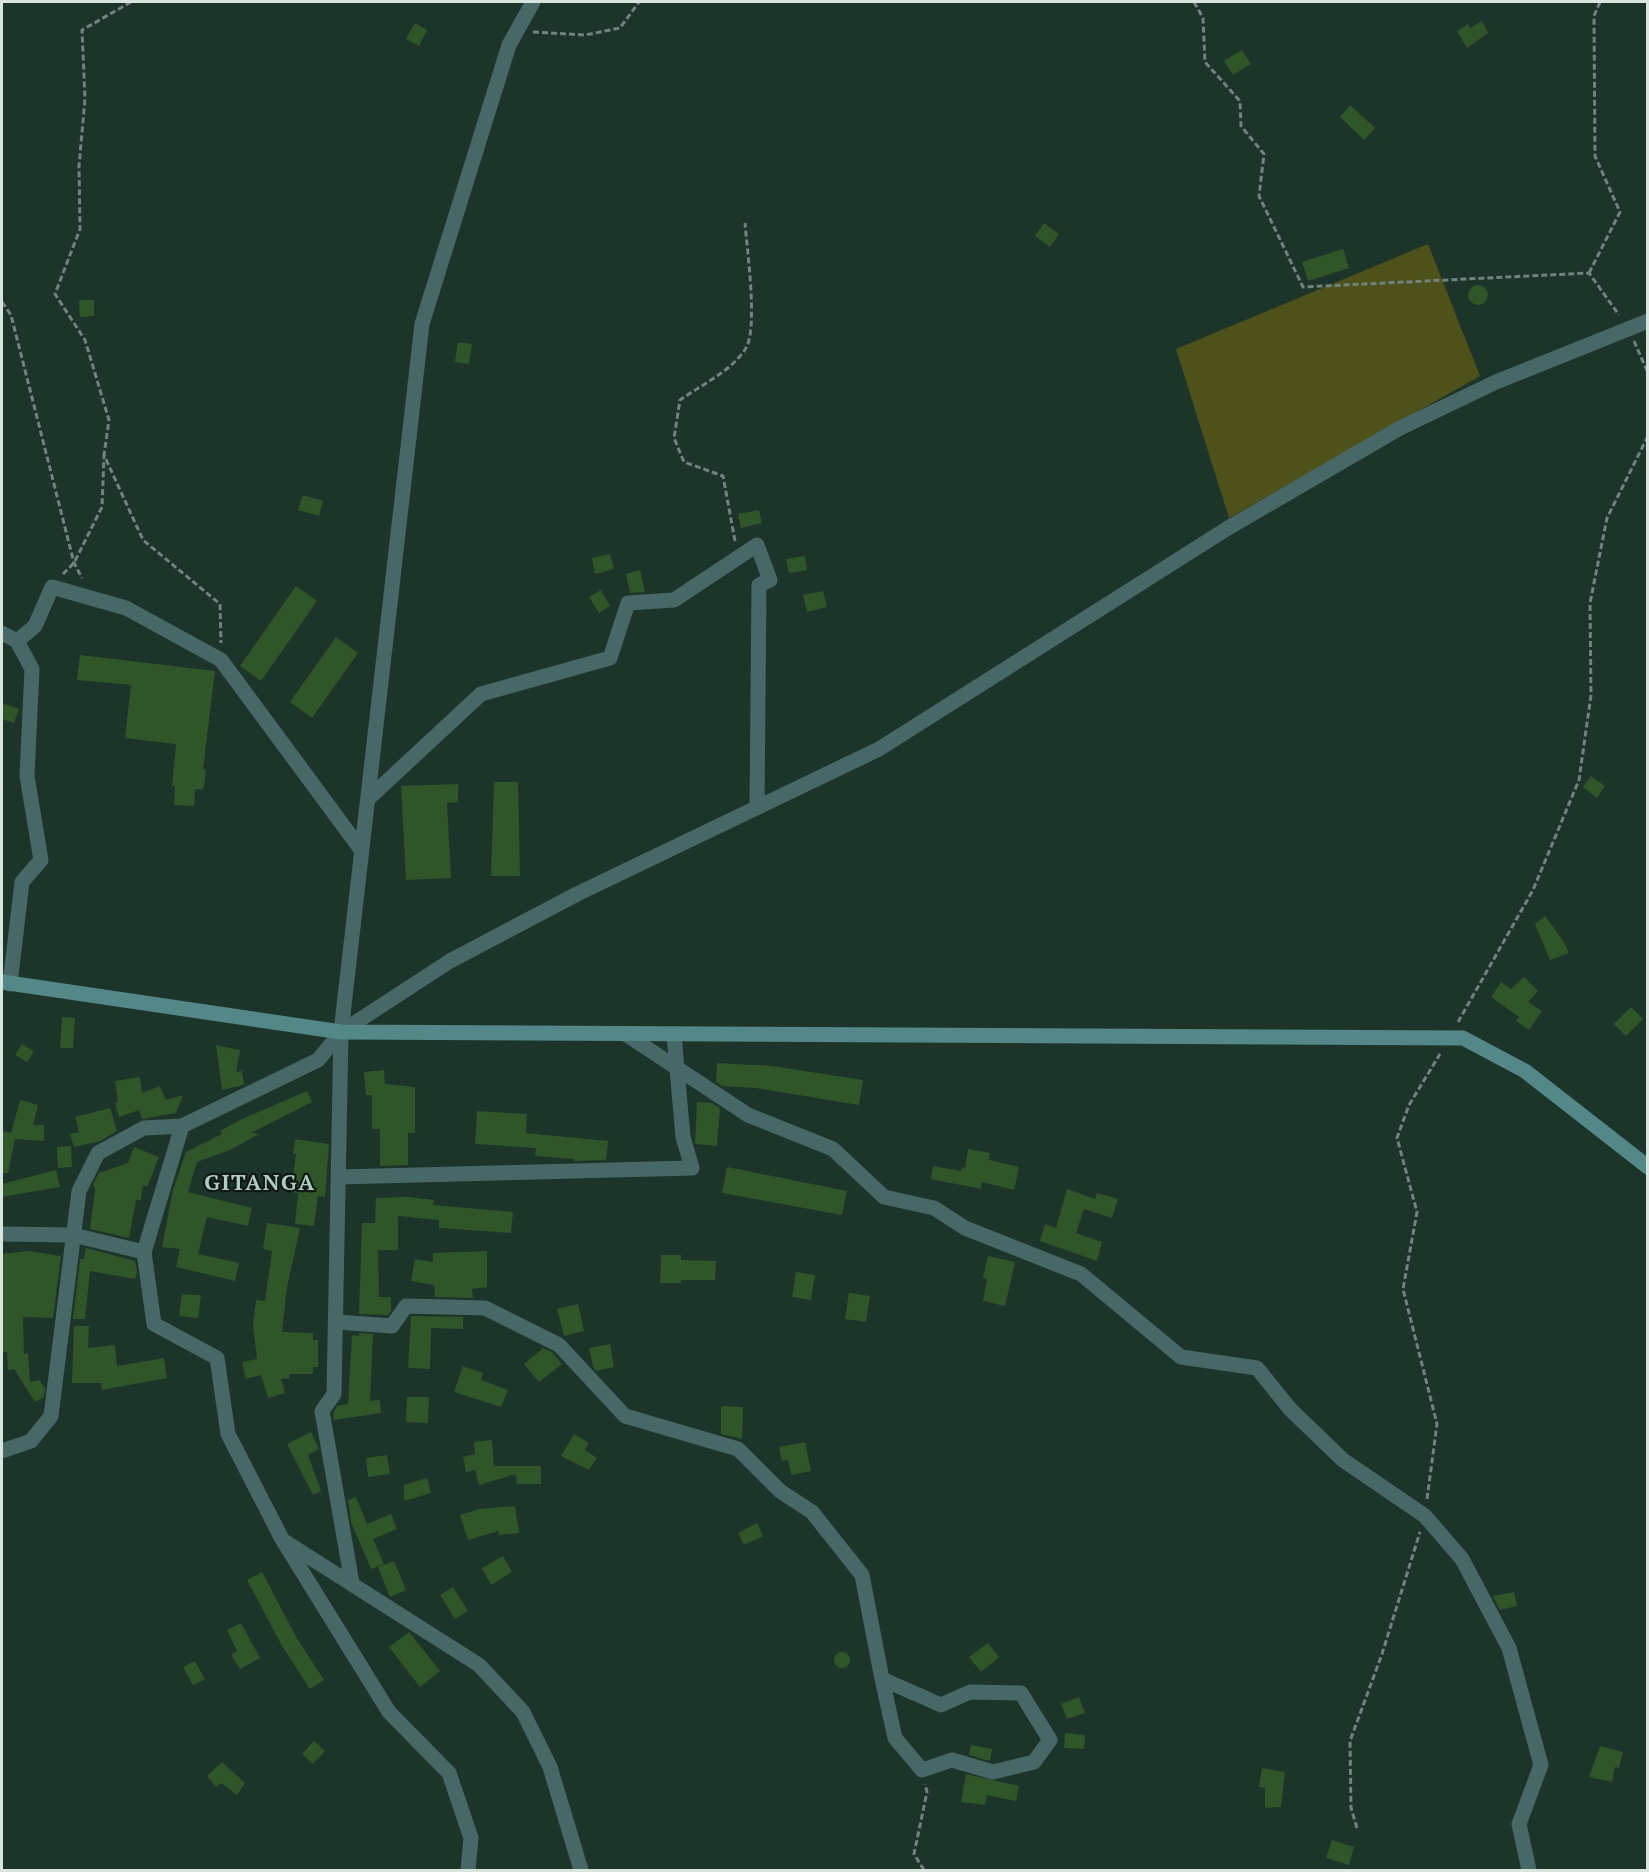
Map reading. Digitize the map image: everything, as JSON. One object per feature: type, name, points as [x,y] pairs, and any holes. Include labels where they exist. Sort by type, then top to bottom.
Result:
[{"type":"main road","points":[[6,983],[342,1032],[1463,1038],[1525,1071],[1647,1167]]},
{"type":"street","points":[[352,1583],[322,1411],[334,1394],[342,1032],[422,324],[509,45],[533,2]]},
{"type":"street","points":[[2,1451],[31,1442],[51,1416],[79,1191],[98,1153],[144,1128],[182,1126],[318,1060],[342,1032],[450,961],[577,894],[879,749],[1228,528],[1400,428],[1496,382],[1630,330],[1647,321]]},
{"type":"street","points":[[368,799],[481,694],[610,658],[628,603],[674,600],[757,545],[770,580],[759,585],[757,808]]},
{"type":"street","points":[[17,641],[34,626],[52,587],[126,608],[221,660],[362,851]]},
{"type":"street","points":[[2,633],[17,641],[32,669],[27,776],[41,860],[22,882],[6,983]]},
{"type":"street","points":[[627,1035],[748,1115],[833,1149],[884,1197],[934,1209],[965,1228],[1081,1274],[1181,1357],[1257,1368],[1290,1409],[1343,1460],[1425,1516],[1462,1559],[1509,1648],[1541,1765],[1519,1824],[1529,1870]]},
{"type":"street","points":[[339,1177],[692,1168],[683,1137],[674,1035]]},
{"type":"street","points":[[182,1126],[144,1252],[154,1324],[217,1358],[228,1434],[282,1539],[389,1712],[449,1773],[471,1838],[468,1870]]},
{"type":"street","points":[[2,1234],[73,1235],[144,1252]]},
{"type":"street","points":[[337,1322],[392,1326],[406,1306],[485,1308],[559,1345],[625,1416],[738,1449],[780,1491],[812,1512],[862,1575],[882,1679],[895,1738],[922,1770],[952,1760],[993,1772],[1035,1762],[1050,1740],[1021,1693],[970,1692],[941,1705],[882,1679]]},
{"type":"street","points":[[282,1539],[478,1665],[524,1712],[550,1767],[581,1870]]},
{"type":"path","points":[[52,587],[74,563],[102,507],[104,455],[109,420],[85,340],[55,294],[80,229],[79,166],[85,99],[82,30],[131,2]]},
{"type":"path","points":[[517,31],[585,35],[620,28],[639,2]]},
{"type":"path","points":[[1194,2],[1203,18],[1205,62],[1240,101],[1241,126],[1264,154],[1258,196],[1303,287],[1589,273]]},
{"type":"path","points":[[1589,273],[1620,212],[1595,156],[1594,16],[1600,2]]},
{"type":"path","points":[[738,558],[723,476],[684,462],[674,438],[680,400],[728,368],[747,347],[752,303],[745,223]]},
{"type":"path","points":[[1589,273],[1630,330],[1647,373]]},
{"type":"path","points":[[2,302],[11,315],[74,563],[93,598]]},
{"type":"path","points":[[1358,1828],[1351,1808],[1350,1741],[1382,1654],[1425,1516],[1437,1424],[1403,1289],[1417,1212],[1397,1138],[1409,1105],[1533,890],[1579,780],[1591,695],[1590,603],[1606,518],[1647,436]]},
{"type":"path","points":[[104,455],[143,540],[220,604],[221,660]]},
{"type":"path","points":[[922,1770],[927,1792],[914,1854],[924,1870]]},
{"type":"green space","points":[[1428,244],[1480,376],[1229,518],[1176,349]]},
{"type":"building","points":[[1482,21],[1488,33],[1467,48],[1457,31],[1468,24],[1470,28]]},
{"type":"building","points":[[415,23],[427,30],[419,46],[406,39]]},
{"type":"building","points":[[1242,50],[1251,64],[1233,75],[1224,61]]},
{"type":"building","points":[[1350,105],[1375,128],[1364,140],[1340,117]]},
{"type":"building","points":[[1044,223],[1059,234],[1050,247],[1035,236]]},
{"type":"building","points":[[1343,249],[1349,268],[1308,281],[1302,262]]},
{"type":"building","points":[[1478,285],[1485,288],[1488,295],[1485,302],[1478,305],[1471,302],[1468,295],[1471,288]]},
{"type":"building","points":[[79,300],[94,300],[94,316],[80,317]]},
{"type":"building","points":[[458,342],[472,344],[469,364],[455,362]]},
{"type":"building","points":[[303,495],[323,501],[319,516],[298,510]]},
{"type":"building","points":[[759,510],[762,523],[741,528],[738,514]]},
{"type":"building","points":[[610,554],[614,569],[595,574],[592,558]]},
{"type":"building","points":[[805,556],[807,570],[789,573],[786,559]]},
{"type":"building","points":[[640,570],[645,592],[630,593],[626,574]]},
{"type":"building","points":[[296,586],[317,601],[261,681],[240,666]]},
{"type":"building","points":[[601,590],[610,606],[599,613],[589,597]]},
{"type":"building","points":[[823,591],[827,607],[807,612],[803,595]]},
{"type":"building","points":[[336,637],[358,653],[312,718],[290,702]]},
{"type":"building","points":[[80,655],[215,671],[203,769],[206,770],[203,790],[195,789],[194,806],[174,805],[175,786],[172,786],[176,744],[125,738],[131,685],[77,680]]},
{"type":"building","points":[[2,703],[19,709],[14,723],[2,719]]},
{"type":"building","points":[[1591,776],[1605,786],[1597,798],[1583,787]]},
{"type":"building","points":[[494,782],[518,782],[520,876],[491,876]]},
{"type":"building","points":[[458,784],[458,802],[447,803],[451,878],[406,880],[401,786]]},
{"type":"building","points":[[1545,916],[1569,953],[1550,960],[1535,924]]},
{"type":"building","points":[[1524,977],[1538,991],[1528,1002],[1542,1011],[1529,1030],[1516,1021],[1519,1017],[1491,997],[1501,982],[1511,989]]},
{"type":"building","points":[[1631,1007],[1643,1019],[1626,1036],[1614,1024]]},
{"type":"building","points":[[62,1017],[75,1018],[73,1048],[60,1048]]},
{"type":"building","points":[[22,1044],[34,1051],[27,1062],[15,1055]]},
{"type":"building","points":[[216,1045],[240,1050],[236,1072],[242,1071],[244,1085],[222,1090]]},
{"type":"building","points":[[717,1063],[772,1066],[863,1080],[859,1105],[756,1088],[722,1086],[716,1082]]},
{"type":"building","points":[[384,1070],[385,1084],[415,1087],[415,1133],[408,1133],[408,1165],[380,1166],[380,1129],[372,1129],[372,1095],[366,1095],[364,1072]]},
{"type":"building","points":[[140,1077],[142,1093],[160,1086],[166,1100],[183,1095],[176,1113],[142,1119],[139,1110],[119,1117],[115,1103],[118,1102],[115,1081]]},
{"type":"building","points":[[307,1091],[312,1102],[251,1133],[259,1134],[230,1150],[197,1162],[188,1192],[252,1208],[248,1226],[207,1217],[198,1254],[239,1263],[235,1281],[176,1267],[180,1249],[162,1247],[173,1190],[186,1152],[222,1134],[220,1131],[242,1119]]},
{"type":"building","points":[[20,1100],[38,1105],[33,1125],[44,1125],[44,1141],[15,1139],[8,1173],[2,1173],[2,1131],[11,1133]]},
{"type":"building","points":[[697,1102],[712,1103],[720,1108],[717,1146],[695,1144]]},
{"type":"building","points":[[110,1108],[117,1131],[100,1141],[74,1147],[70,1134],[79,1132],[75,1117]]},
{"type":"building","points":[[477,1111],[527,1114],[526,1133],[608,1141],[606,1160],[574,1161],[574,1159],[535,1156],[536,1148],[475,1144]]},
{"type":"building","points":[[295,1139],[329,1144],[325,1197],[318,1196],[314,1226],[295,1224],[298,1193],[291,1192],[296,1154],[293,1154]]},
{"type":"building","points":[[71,1146],[72,1167],[58,1168],[57,1147]]},
{"type":"building","points":[[134,1147],[159,1157],[147,1187],[143,1185],[141,1200],[136,1200],[129,1238],[90,1229],[95,1190],[93,1184],[99,1173],[128,1163]]},
{"type":"building","points":[[968,1149],[990,1153],[989,1160],[1019,1167],[1014,1190],[982,1182],[981,1189],[931,1179],[933,1166],[961,1171],[962,1167],[965,1168]]},
{"type":"building","points":[[727,1167],[847,1191],[842,1215],[722,1193]]},
{"type":"building","points":[[56,1170],[60,1187],[2,1197],[2,1184]]},
{"type":"building","points":[[1067,1189],[1095,1199],[1097,1193],[1118,1199],[1112,1218],[1084,1209],[1076,1233],[1102,1242],[1097,1261],[1040,1241],[1045,1224],[1056,1228]]},
{"type":"building","points":[[408,1197],[434,1200],[433,1205],[513,1212],[511,1233],[439,1228],[439,1220],[398,1216],[398,1250],[378,1250],[379,1297],[391,1297],[391,1311],[388,1315],[359,1314],[362,1223],[375,1223],[376,1198]]},
{"type":"building","points":[[267,1223],[300,1228],[287,1287],[282,1332],[313,1333],[313,1340],[318,1340],[318,1367],[313,1367],[313,1374],[289,1374],[289,1378],[281,1379],[285,1393],[268,1398],[261,1375],[246,1379],[242,1362],[257,1359],[253,1325],[256,1300],[265,1301],[272,1251],[263,1249]]},
{"type":"building","points":[[86,1248],[135,1261],[137,1272],[135,1279],[90,1271],[85,1319],[73,1319],[80,1259],[84,1259]]},
{"type":"building","points":[[28,1251],[61,1256],[53,1318],[23,1317],[24,1354],[28,1353],[30,1382],[39,1380],[45,1388],[44,1397],[35,1402],[14,1369],[8,1370],[7,1352],[2,1352],[2,1254]]},
{"type":"building","points":[[487,1251],[487,1287],[472,1289],[473,1298],[435,1297],[434,1285],[411,1281],[415,1259],[433,1262],[433,1253]]},
{"type":"building","points":[[661,1255],[681,1255],[681,1260],[716,1261],[715,1280],[681,1280],[681,1283],[660,1283]]},
{"type":"building","points":[[988,1256],[1015,1262],[1005,1306],[983,1301],[987,1279],[983,1278]]},
{"type":"building","points":[[796,1272],[815,1275],[811,1300],[792,1297]]},
{"type":"building","points":[[849,1293],[870,1296],[866,1322],[845,1319]]},
{"type":"building","points":[[182,1294],[201,1295],[198,1318],[179,1316]]},
{"type":"building","points":[[578,1304],[584,1331],[564,1336],[557,1309]]},
{"type":"building","points":[[411,1316],[463,1317],[463,1329],[431,1328],[430,1369],[408,1368]]},
{"type":"building","points":[[74,1326],[89,1326],[88,1348],[115,1345],[117,1366],[164,1358],[167,1378],[102,1390],[101,1383],[72,1383]]},
{"type":"building","points":[[359,1333],[373,1334],[370,1401],[380,1400],[381,1413],[334,1420],[333,1413],[337,1406],[348,1404],[352,1335],[359,1336]]},
{"type":"building","points":[[610,1344],[614,1367],[596,1371],[589,1348]]},
{"type":"building","points":[[543,1348],[552,1352],[562,1364],[539,1382],[524,1364]]},
{"type":"building","points":[[463,1366],[483,1373],[481,1380],[508,1390],[501,1407],[454,1392]]},
{"type":"building","points":[[407,1397],[429,1397],[428,1423],[406,1422]]},
{"type":"building","points":[[721,1406],[743,1407],[742,1439],[721,1434]]},
{"type":"building","points":[[311,1432],[319,1449],[308,1455],[321,1491],[313,1495],[287,1444]]},
{"type":"building","points":[[574,1434],[589,1443],[585,1450],[597,1458],[589,1470],[561,1456]]},
{"type":"building","points":[[492,1440],[494,1466],[541,1466],[541,1484],[517,1484],[516,1474],[479,1485],[475,1470],[466,1472],[463,1457],[475,1454],[474,1442]]},
{"type":"building","points":[[805,1442],[811,1471],[791,1475],[788,1460],[782,1461],[779,1447]]},
{"type":"building","points":[[387,1455],[390,1474],[368,1477],[366,1458]]},
{"type":"building","points":[[427,1478],[431,1493],[404,1501],[404,1485]]},
{"type":"building","points":[[356,1497],[367,1524],[391,1514],[397,1529],[373,1539],[384,1564],[371,1569],[351,1522],[348,1500]]},
{"type":"building","points":[[515,1506],[519,1533],[499,1535],[498,1531],[468,1540],[460,1515],[479,1509]]},
{"type":"building","points":[[757,1523],[763,1536],[744,1545],[738,1533]]},
{"type":"building","points":[[503,1556],[512,1572],[491,1585],[482,1568]]},
{"type":"building","points":[[394,1561],[406,1590],[390,1597],[378,1567]]},
{"type":"building","points":[[262,1572],[298,1640],[324,1680],[310,1689],[282,1646],[247,1580]]},
{"type":"building","points":[[453,1587],[468,1611],[455,1619],[440,1595]]},
{"type":"building","points":[[1514,1592],[1517,1606],[1500,1610],[1493,1596]]},
{"type":"building","points":[[241,1623],[260,1658],[240,1669],[231,1655],[237,1651],[227,1630]]},
{"type":"building","points":[[409,1632],[440,1671],[420,1687],[389,1647]]},
{"type":"building","points":[[988,1643],[999,1657],[981,1672],[969,1657]]},
{"type":"building","points":[[839,1652],[845,1652],[850,1660],[848,1666],[839,1668],[834,1663],[834,1657]]},
{"type":"building","points":[[195,1661],[205,1679],[193,1685],[183,1667]]},
{"type":"building","points":[[1079,1697],[1085,1713],[1067,1719],[1061,1704]]},
{"type":"building","points":[[1065,1733],[1085,1735],[1084,1749],[1064,1748]]},
{"type":"building","points":[[314,1741],[325,1751],[313,1764],[302,1754]]},
{"type":"building","points":[[971,1745],[992,1749],[990,1761],[969,1755]]},
{"type":"building","points":[[1600,1746],[1623,1752],[1619,1768],[1615,1767],[1612,1782],[1589,1777]]},
{"type":"building","points":[[222,1762],[245,1783],[237,1795],[221,1783],[216,1787],[207,1776]]},
{"type":"building","points":[[1262,1768],[1285,1772],[1281,1807],[1265,1808],[1265,1788],[1259,1787]]},
{"type":"building","points":[[966,1774],[1019,1786],[1016,1801],[987,1795],[985,1805],[961,1802]]},
{"type":"building","points":[[1332,1840],[1354,1847],[1349,1865],[1326,1858]]},
{"type":"district","name":"GITANGA","points":[[260,1184]]}]
